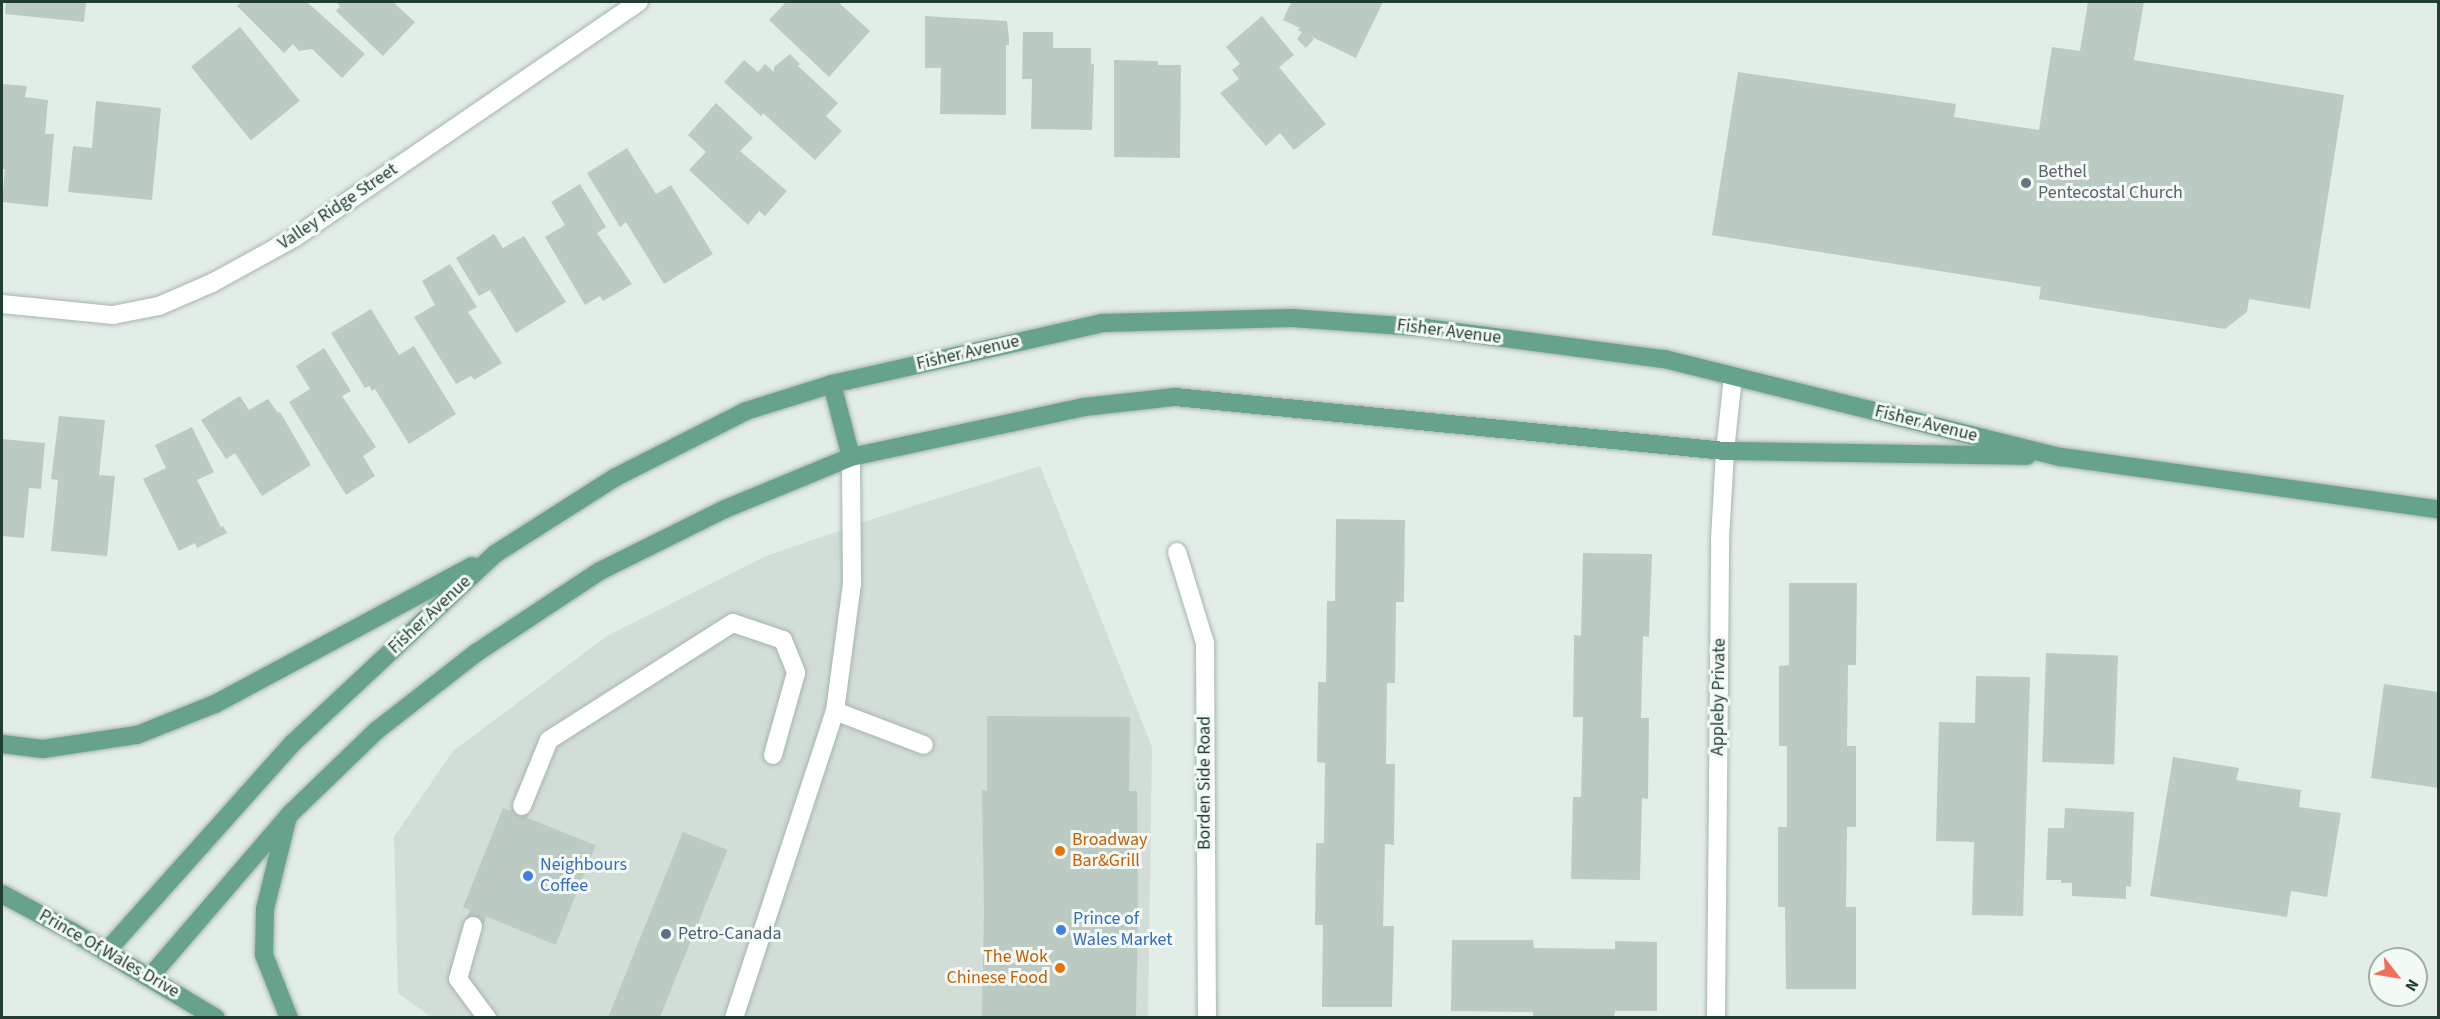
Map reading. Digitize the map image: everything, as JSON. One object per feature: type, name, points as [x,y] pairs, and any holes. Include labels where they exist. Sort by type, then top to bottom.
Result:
[{"type":"main road","name":"Fisher Avenue","points":[[106,952],[293,743],[495,554],[616,477],[736,416],[832,384],[1102,323],[1292,318],[1439,329],[1664,359],[2061,457],[2439,509]]},
{"type":"main road","points":[[832,384],[851,457]]},
{"type":"main road","name":"Fisher Avenue","points":[[149,978],[289,815],[376,731],[476,653],[600,571],[725,509],[851,457],[1084,407],[1175,397],[1725,451],[2061,457]]},
{"type":"main road","points":[[2,744],[43,749],[137,735],[215,704],[495,554]]},
{"type":"main road","points":[[289,815],[265,909],[264,955],[289,1017]]},
{"type":"main road","name":"Prince Of Wales Drive","points":[[2,894],[216,1017]]},
{"type":"street","name":"Valley Ridge Street","points":[[2,304],[113,315],[159,306],[212,283],[294,238],[639,2]]},
{"type":"street","name":"Appleby Private","points":[[1716,1017],[1720,538],[1725,451],[1733,376]]},
{"type":"street","points":[[734,1017],[835,711],[852,583],[851,457]]},
{"type":"street","name":"Borden Side Road","points":[[1177,552],[1205,643],[1207,1017]]},
{"type":"street","points":[[522,806],[549,740],[734,623],[783,640],[796,673],[773,755]]},
{"type":"street","points":[[835,711],[924,745]]},
{"type":"street","points":[[473,926],[458,979],[487,1017]]},
{"type":"shaded area","points":[[1040,466],[1152,747],[1148,1017],[431,1017],[398,993],[394,837],[453,751],[607,636],[766,556],[885,515]]},
{"type":"building","points":[[6,2],[86,2],[84,22],[5,14]]},
{"type":"building","points":[[242,2],[307,2],[365,54],[342,78],[312,49],[299,51],[293,44],[284,53],[237,6]]},
{"type":"building","points":[[336,2],[393,2],[415,22],[383,56],[336,11],[340,6]]},
{"type":"building","points":[[786,2],[838,2],[870,31],[829,77],[769,20]]},
{"type":"building","points":[[1291,2],[1383,2],[1356,58],[1310,36],[1314,39],[1306,48],[1297,39],[1302,32],[1298,30],[1300,28],[1283,20]]},
{"type":"building","name":"Bethel Pentecostal Church","points":[[2088,2],[2144,2],[2134,60],[2344,95],[2310,309],[2249,299],[2247,312],[2225,329],[2039,299],[2041,287],[1712,235],[1738,72],[1956,104],[1954,117],[2039,130],[2052,47],[2080,51]]},
{"type":"building","points":[[925,16],[1007,21],[1009,45],[1006,45],[1006,115],[940,114],[941,68],[925,68]]},
{"type":"building","points":[[1262,16],[1294,55],[1279,67],[1326,124],[1294,150],[1280,133],[1266,146],[1220,93],[1239,79],[1232,70],[1240,64],[1226,47]]},
{"type":"building","points":[[240,27],[300,101],[251,140],[191,67]]},
{"type":"building","points":[[1023,32],[1053,32],[1053,48],[1091,48],[1091,64],[1094,64],[1092,130],[1031,129],[1032,79],[1022,79]]},
{"type":"building","points":[[790,54],[800,64],[798,66],[838,103],[826,116],[842,131],[815,160],[763,113],[761,116],[724,82],[744,60],[758,72],[765,64],[774,72],[774,67]]},
{"type":"building","points":[[1114,60],[1158,61],[1158,65],[1181,65],[1180,158],[1114,157]]},
{"type":"building","points":[[2,84],[27,86],[25,97],[48,100],[45,134],[54,134],[48,207],[2,202],[5,169],[2,169]]},
{"type":"building","points":[[96,101],[161,108],[152,200],[68,192],[73,146],[92,148]]},
{"type":"building","points":[[716,103],[753,138],[740,151],[787,191],[765,216],[759,211],[748,225],[689,170],[706,152],[688,135]]},
{"type":"building","points":[[627,148],[656,194],[671,185],[713,254],[664,284],[626,222],[620,227],[587,173]]},
{"type":"building","points":[[580,184],[606,227],[597,233],[632,284],[603,301],[600,296],[585,305],[545,237],[565,225],[551,202]]},
{"type":"building","points":[[494,234],[503,248],[524,236],[566,302],[516,333],[490,290],[479,296],[456,258]]},
{"type":"building","points":[[450,264],[477,307],[468,312],[502,363],[474,380],[471,376],[456,384],[414,317],[435,305],[422,281]]},
{"type":"building","points":[[371,309],[399,355],[414,346],[456,414],[409,444],[375,389],[372,391],[369,386],[365,388],[331,333]]},
{"type":"building","points":[[324,348],[351,391],[342,396],[376,447],[363,456],[375,476],[346,495],[289,402],[310,389],[296,366]]},
{"type":"building","points":[[240,396],[249,410],[268,399],[278,413],[280,412],[311,465],[262,496],[235,453],[226,459],[201,420]]},
{"type":"building","points":[[59,416],[105,420],[99,475],[115,476],[107,556],[51,551],[58,480],[51,479]]},
{"type":"building","points":[[192,427],[214,472],[197,480],[221,527],[223,526],[227,533],[197,548],[195,543],[179,551],[143,479],[166,468],[155,445]]},
{"type":"building","points":[[2,439],[45,443],[41,489],[29,488],[24,538],[2,536]]},
{"type":"building","points":[[1336,519],[1405,520],[1404,602],[1396,602],[1395,683],[1387,683],[1386,764],[1395,764],[1394,845],[1385,844],[1383,926],[1394,926],[1392,1007],[1322,1007],[1323,925],[1315,925],[1316,843],[1324,843],[1325,763],[1317,762],[1318,682],[1326,682],[1327,601],[1335,601]]},
{"type":"building","points":[[1583,553],[1652,554],[1649,637],[1643,636],[1641,718],[1649,718],[1648,799],[1642,798],[1640,880],[1571,879],[1573,797],[1581,797],[1583,717],[1573,717],[1574,635],[1581,636]]},
{"type":"building","points":[[1789,583],[1857,583],[1856,665],[1848,665],[1847,746],[1856,746],[1856,827],[1847,827],[1846,907],[1856,907],[1856,989],[1786,989],[1785,907],[1778,907],[1778,827],[1787,827],[1787,746],[1779,746],[1779,666],[1789,665]]},
{"type":"building","points":[[2046,653],[2118,656],[2114,764],[2042,762]]},
{"type":"building","points":[[1976,676],[2030,677],[2023,916],[1972,915],[1974,842],[1936,841],[1939,722],[1975,723]]},
{"type":"building","points":[[2384,684],[2438,692],[2438,788],[2371,778]]},
{"type":"building","name":"Broadway Bar&Grill","points":[[987,716],[1130,717],[1129,791],[1137,791],[1136,1017],[982,1017],[984,910],[982,790],[987,790]]},
{"type":"building","points":[[2173,757],[2239,768],[2236,780],[2301,790],[2299,807],[2341,813],[2327,897],[2291,891],[2287,917],[2150,896]]},
{"type":"building","name":"Neighbours Coffee","points":[[503,808],[596,845],[556,945],[463,907]]},
{"type":"building","points":[[2065,808],[2134,812],[2131,887],[2126,886],[2126,899],[2072,896],[2072,883],[2046,880],[2048,828],[2064,828]]},
{"type":"building","name":"Petro-Canada","points":[[683,832],[728,850],[660,1018],[608,1018]]},
{"type":"building","points":[[1452,940],[1533,940],[1534,948],[1615,949],[1615,941],[1657,942],[1657,1011],[1615,1011],[1614,1017],[1533,1017],[1533,1012],[1451,1011]]},
{"type":"tunnel","points":[[473,926],[522,806]]},
{"type":"place","name":"Bethel Pentecostal Church","points":[[2026,183]]},
{"type":"place","name":"Broadway Bar&Grill","points":[[1060,851]]},
{"type":"place","name":"Neighbours Coffee","points":[[528,876]]},
{"type":"place","name":"Prince of Wales Market","points":[[1061,930]]},
{"type":"place","name":"Petro-Canada","points":[[666,934]]},
{"type":"place","name":"The Wok Chinese Food","points":[[1060,968]]}]
